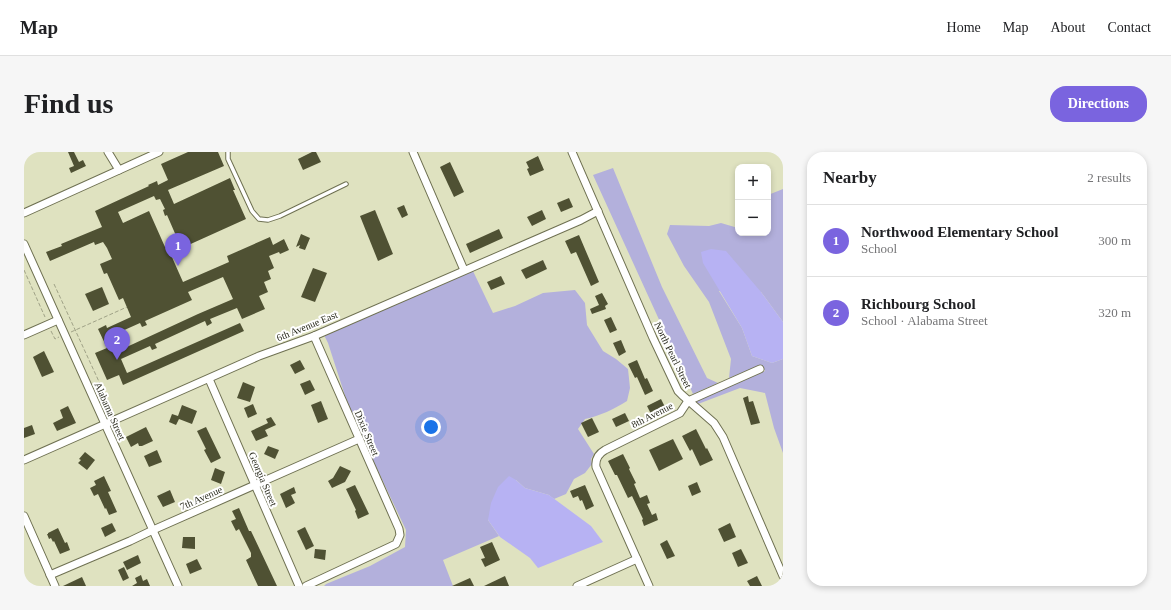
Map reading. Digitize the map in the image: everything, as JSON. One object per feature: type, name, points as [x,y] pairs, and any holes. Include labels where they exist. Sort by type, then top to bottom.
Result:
[{"type":"street","points":[[108,152],[119,170]]},
{"type":"street","points":[[24,213],[159,152]]},
{"type":"street","points":[[413,152],[464,270]]},
{"type":"street","name":"North Pearl Street","points":[[572,152],[671,377],[678,391],[714,423],[723,437],[783,576]]},
{"type":"street","name":"6th Avenue East","points":[[24,460],[276,349],[314,336],[581,220],[598,211]]},
{"type":"street","name":"Alabama Street","points":[[24,244],[178,586]]},
{"type":"street","points":[[24,335],[58,320]]},
{"type":"street","name":"Dixie Street","points":[[306,586],[385,550],[396,544],[400,535],[399,529],[314,336]]},
{"type":"street","name":"8th Avenue","points":[[637,559],[596,467],[595,462],[600,452],[680,413],[688,401],[760,370]]},
{"type":"street","name":"Georgia Street","points":[[209,379],[299,586]]},
{"type":"street","name":"7th Avenue","points":[[50,575],[359,439]]},
{"type":"street","points":[[24,516],[55,586]]},
{"type":"street","points":[[577,586],[637,559],[649,586]]},
{"type":"lane","points":[[228,152],[228,158],[252,211],[259,219],[268,220],[280,216],[346,184]]},
{"type":"path","points":[[24,270],[55,339],[127,307]]},
{"type":"path","points":[[54,284],[116,420]]},
{"type":"shaded area","points":[[613,168],[662,287],[707,378],[718,383],[693,394],[593,175]]},
{"type":"shaded area","points":[[783,189],[783,322],[761,292],[719,291],[742,328],[752,356],[772,363],[783,359],[783,453],[774,428],[765,393],[740,388],[698,404],[696,401],[765,371],[761,365],[729,378],[731,359],[709,302],[684,266],[667,234],[670,225],[709,226],[721,223],[735,227],[735,236],[771,236],[771,194]]},
{"type":"shaded area","points":[[711,249],[726,251],[761,292],[783,322],[783,359],[772,363],[752,356],[742,328],[703,263],[701,252]]},
{"type":"shaded area","points":[[473,271],[493,313],[515,306],[543,293],[575,290],[585,303],[587,325],[603,351],[628,369],[630,388],[627,401],[607,412],[585,419],[578,429],[594,454],[591,459],[592,464],[585,473],[574,479],[566,494],[554,499],[549,495],[525,488],[516,480],[488,520],[499,536],[443,560],[453,586],[324,586],[370,566],[405,547],[406,530],[348,405],[324,335]]},
{"type":"shaded area","points":[[509,476],[525,488],[549,495],[591,526],[603,542],[538,568],[530,558],[500,537],[488,520],[491,503],[498,487]]},
{"type":"building","points":[[68,152],[74,152],[79,162],[83,160],[86,166],[71,173],[69,168],[74,166]]},
{"type":"building","points":[[188,152],[218,152],[224,166],[168,190],[174,204],[230,178],[235,190],[233,190],[246,219],[184,247],[179,237],[177,238],[167,215],[165,216],[163,210],[165,209],[160,199],[156,200],[154,196],[118,212],[123,223],[149,211],[183,282],[229,262],[227,256],[270,237],[273,245],[284,239],[289,250],[280,254],[279,252],[269,256],[274,268],[268,271],[271,279],[264,282],[268,292],[259,296],[265,309],[242,319],[237,308],[210,319],[212,323],[207,326],[205,321],[155,344],[157,348],[152,350],[150,346],[121,359],[127,373],[240,323],[244,331],[123,385],[119,375],[107,380],[95,353],[107,348],[98,329],[106,325],[107,328],[131,317],[123,298],[119,300],[107,273],[104,274],[100,264],[112,259],[107,248],[103,242],[95,245],[94,242],[50,261],[46,252],[102,227],[95,211],[157,181],[158,185],[168,180],[161,164]],"holes":[[[223,277],[233,299],[118,351],[111,336],[140,323],[142,327],[147,325],[145,321],[192,300],[188,292]]]},
{"type":"building","points":[[312,152],[316,152],[321,162],[303,170],[298,159]]},
{"type":"building","points":[[538,156],[544,170],[530,176],[527,169],[529,168],[526,162]]},
{"type":"building","points":[[450,162],[464,192],[454,197],[440,167]]},
{"type":"building","points":[[569,198],[573,207],[561,212],[557,203]]},
{"type":"building","points":[[404,205],[408,215],[402,218],[397,208]]},
{"type":"building","points":[[375,210],[393,254],[378,261],[360,216]]},
{"type":"building","points":[[542,210],[546,219],[532,226],[527,217]]},
{"type":"building","points":[[499,229],[503,238],[470,253],[466,244]]},
{"type":"building","points":[[301,234],[310,238],[305,250],[299,248],[300,245],[296,247]]},
{"type":"building","points":[[579,235],[599,282],[591,286],[576,252],[571,254],[565,241]]},
{"type":"building","points":[[543,260],[547,269],[526,279],[521,270]]},
{"type":"building","points":[[313,268],[327,273],[315,302],[301,297]]},
{"type":"building","points":[[501,276],[505,284],[491,290],[487,282]]},
{"type":"building","points":[[102,287],[109,304],[93,311],[85,294]]},
{"type":"building","points":[[602,293],[608,304],[605,306],[606,309],[592,314],[590,309],[599,305],[595,296]]},
{"type":"building","points":[[611,317],[617,330],[610,333],[604,320]]},
{"type":"building","points":[[621,340],[626,352],[619,356],[613,343]]},
{"type":"building","points":[[44,351],[54,372],[42,377],[33,357]]},
{"type":"building","points":[[300,360],[305,369],[295,374],[290,365]]},
{"type":"building","points":[[637,360],[645,379],[647,378],[653,391],[645,395],[637,377],[635,378],[628,364]]},
{"type":"building","points":[[310,380],[315,390],[305,395],[300,384]]},
{"type":"building","points":[[243,382],[255,387],[250,402],[237,398]]},
{"type":"building","points":[[748,396],[749,402],[753,401],[760,423],[751,425],[743,398]]},
{"type":"building","points":[[661,399],[665,407],[651,414],[647,406]]},
{"type":"building","points":[[321,401],[328,419],[318,423],[311,405]]},
{"type":"building","points":[[253,404],[257,414],[248,418],[244,408]]},
{"type":"building","points":[[182,405],[197,411],[192,424],[179,419],[176,425],[169,422],[172,414],[178,416]]},
{"type":"building","points":[[68,406],[76,423],[57,431],[53,423],[63,418],[60,410]]},
{"type":"building","points":[[625,413],[629,421],[616,427],[612,419]]},
{"type":"building","points":[[271,417],[276,425],[265,430],[268,436],[256,441],[251,431],[268,423],[266,419]]},
{"type":"building","points":[[592,418],[599,432],[588,437],[581,423]]},
{"type":"building","points":[[32,425],[35,434],[24,438],[24,428]]},
{"type":"building","points":[[146,427],[153,441],[142,446],[139,446],[138,443],[131,447],[126,437]]},
{"type":"building","points":[[206,427],[221,458],[211,463],[204,450],[206,449],[197,431]]},
{"type":"building","points":[[696,429],[713,460],[700,466],[692,449],[690,451],[682,436]]},
{"type":"building","points":[[673,439],[683,459],[659,471],[649,450]]},
{"type":"building","points":[[268,446],[279,450],[275,459],[264,454]]},
{"type":"building","points":[[157,450],[162,462],[149,467],[144,456]]},
{"type":"building","points":[[85,452],[95,460],[87,470],[78,463],[81,460],[79,459]]},
{"type":"building","points":[[623,454],[636,483],[634,484],[640,498],[647,495],[650,503],[647,504],[652,515],[656,513],[658,520],[644,526],[643,519],[632,496],[628,498],[617,475],[615,475],[608,461]]},
{"type":"building","points":[[340,466],[351,471],[345,482],[332,488],[328,481],[333,478]]},
{"type":"building","points":[[215,468],[225,472],[221,484],[211,480]]},
{"type":"building","points":[[104,476],[111,491],[108,492],[117,512],[109,515],[98,494],[94,496],[90,488],[96,485],[94,481]]},
{"type":"building","points":[[697,482],[701,492],[692,496],[688,486]]},
{"type":"building","points":[[355,485],[369,514],[358,519],[356,510],[346,489]]},
{"type":"building","points":[[585,485],[594,506],[586,510],[582,500],[580,501],[578,496],[573,498],[570,491]]},
{"type":"building","points":[[294,487],[296,493],[291,495],[295,503],[286,508],[280,494]]},
{"type":"building","points":[[170,490],[175,502],[163,507],[157,496]]},
{"type":"building","points":[[239,508],[277,586],[258,586],[246,560],[251,557],[251,553],[239,529],[236,531],[231,521],[236,519],[232,511]]},
{"type":"building","points":[[112,523],[116,531],[105,537],[101,528]]},
{"type":"building","points":[[730,523],[736,537],[724,542],[718,529]]},
{"type":"building","points":[[305,527],[314,546],[306,550],[297,531]]},
{"type":"building","points":[[58,528],[70,550],[60,554],[54,541],[53,542],[51,538],[49,539],[47,534]]},
{"type":"building","points":[[183,537],[195,537],[195,549],[182,548]]},
{"type":"building","points":[[667,540],[675,556],[667,559],[660,544]]},
{"type":"building","points":[[492,542],[500,560],[485,567],[481,559],[485,558],[480,547]]},
{"type":"building","points":[[315,549],[326,550],[325,560],[314,558]]},
{"type":"building","points":[[741,549],[748,563],[738,567],[732,553]]},
{"type":"building","points":[[138,555],[141,563],[127,570],[123,562]]},
{"type":"building","points":[[197,559],[202,569],[190,574],[186,564]]},
{"type":"building","points":[[124,567],[129,578],[123,581],[118,570]]},
{"type":"building","points":[[141,575],[143,581],[147,579],[150,586],[132,586],[137,583],[135,578]]},
{"type":"building","points":[[505,576],[509,586],[484,586]]},
{"type":"building","points":[[757,576],[762,586],[750,586],[747,581]]},
{"type":"building","points":[[82,577],[86,586],[63,586]]},
{"type":"building","points":[[470,578],[474,586],[452,586]]},
{"type":"place","name":"Northwood Elementary School","points":[[178,266]]},
{"type":"place","name":"Richbourg School","points":[[117,360]]}]
